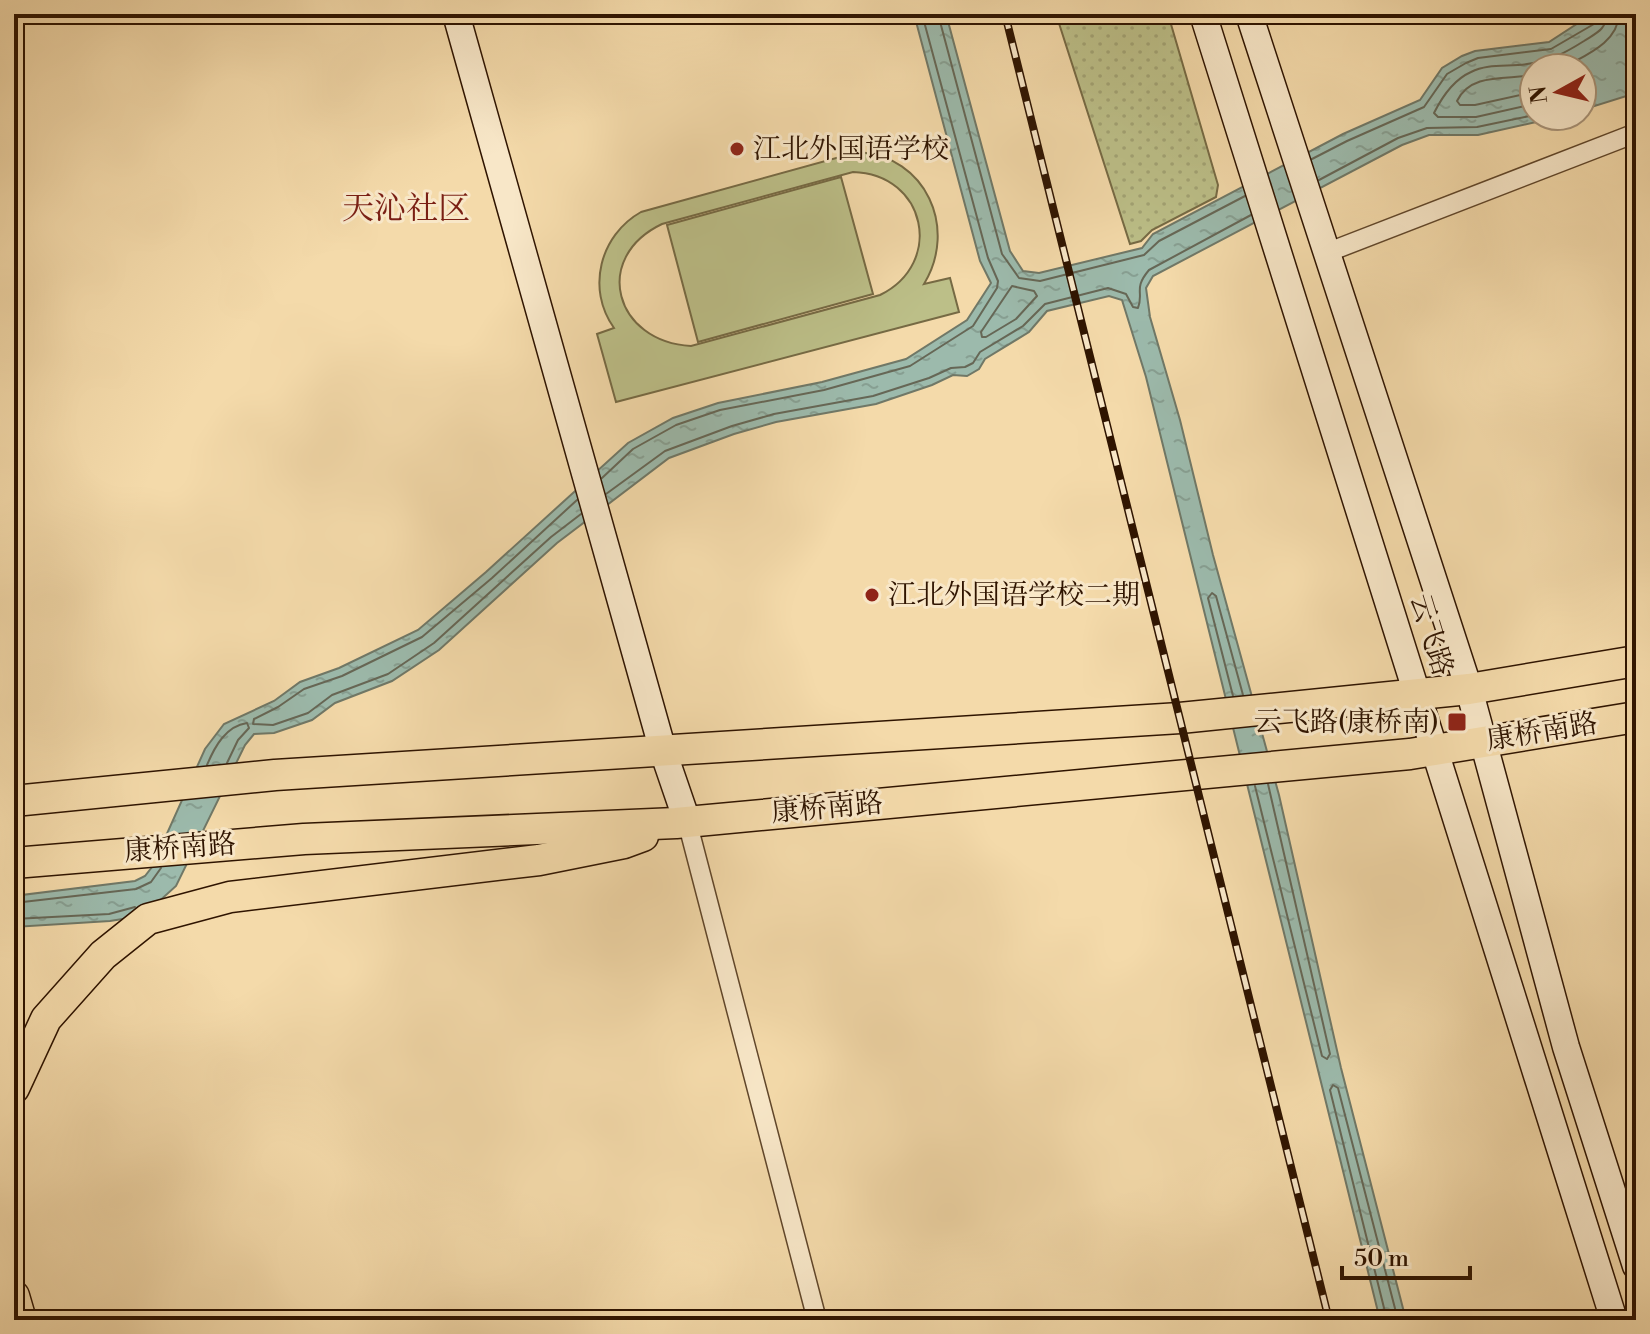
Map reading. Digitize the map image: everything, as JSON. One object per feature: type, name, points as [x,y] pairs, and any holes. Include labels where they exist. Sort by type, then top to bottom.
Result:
[{"type":"main road","points":[[14,1088],[46,1019],[103,955],[148,919],[230,897],[539,860],[624,843],[681,822],[456,14]]},
{"type":"main road","name":"云飞路","points":[[1203,14],[1614,1320]]},
{"type":"main road","name":"云飞路","points":[[1249,14],[1469,689],[1566,1047],[1636,1266]]},
{"type":"main road","name":"康桥南路","points":[[663,751],[1215,714],[1469,689],[1636,661]]},
{"type":"main road","name":"康桥南路","points":[[14,863],[238,844],[681,822],[1434,750],[1636,717]]},
{"type":"main road","points":[[14,801],[275,775],[663,751]]},
{"type":"main road","points":[[14,1296],[21,1320]]},
{"type":"street","points":[[1323,242],[1635,133]]},
{"type":"street","points":[[681,822],[817,1320]]},
{"type":"green space","points":[[1056,14],[1168,14],[1218,185],[1216,197],[1152,230],[1141,241],[1130,244]]},
{"type":"green space","points":[[858,152],[882,157],[902,166],[918,181],[929,198],[936,219],[938,240],[934,262],[924,284],[950,278],[959,312],[616,402],[597,334],[614,328],[605,313],[599,280],[607,249],[616,234],[641,212]],"holes":[[[853,172],[878,177],[897,188],[911,203],[918,222],[919,243],[913,263],[900,281],[880,295],[691,346],[665,341],[644,330],[630,315],[621,296],[620,276],[626,257],[640,239],[662,224]]]},
{"type":"green space","points":[[841,177],[873,294],[698,342],[667,225]]},
{"type":"water","points":[[914,14],[946,14],[1010,251],[1023,271],[1039,273],[1142,248],[1153,234],[1343,134],[1420,100],[1442,68],[1462,56],[1475,51],[1549,42],[1586,18],[1613,14],[1636,17],[1636,93],[1598,105],[1598,52],[1518,52],[1518,126],[1478,135],[1429,135],[1402,145],[1153,276],[1146,288],[1150,317],[1279,795],[1341,1068],[1406,1320],[1380,1320],[1146,377],[1122,300],[1109,296],[1047,311],[1029,332],[985,359],[979,369],[967,376],[953,375],[876,404],[776,422],[669,458],[557,543],[439,650],[392,681],[335,703],[312,720],[274,733],[254,734],[245,745],[176,886],[155,905],[135,917],[110,921],[14,927],[14,896],[135,881],[145,876],[152,867],[205,749],[224,724],[274,701],[300,682],[339,668],[418,630],[628,443],[673,418],[718,403],[822,382],[906,359],[967,320],[991,283],[980,261]]},
{"type":"railway","points":[[1005,14],[1329,1320]]},
{"type":"place","name":"江北外国语学校","points":[[737,149]]},
{"type":"place","name":"江北外国语学校二期","points":[[872,595]]},
{"type":"place","name":"云飞路(康桥南)","points":[[1457,722]]},
{"type":"district","name":"天沁社区","points":[[406,209]]}]
